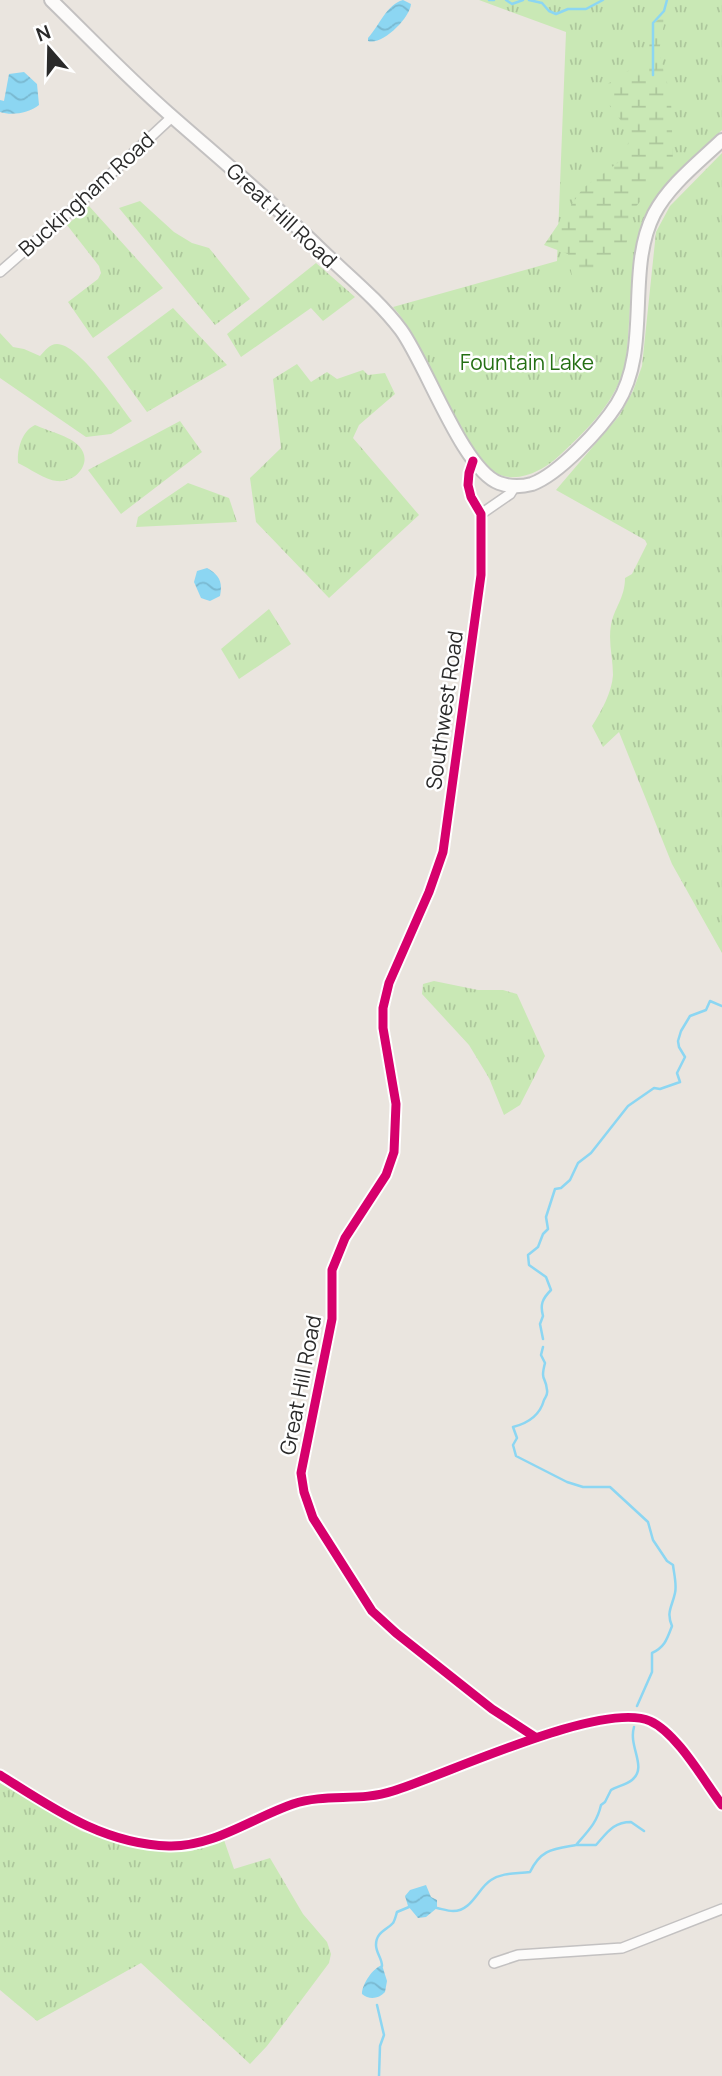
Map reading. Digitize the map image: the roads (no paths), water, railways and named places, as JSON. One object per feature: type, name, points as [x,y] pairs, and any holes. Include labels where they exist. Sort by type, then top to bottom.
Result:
[{"type":"main road","name":"Great Hill Road","points":[[51,0],[172,117],[283,213],[400,329],[472,461]]},
{"type":"main road","points":[[472,461],[492,480],[515,486],[533,483],[552,473],[596,430],[617,404],[626,386],[633,357],[642,261],[651,222],[667,195],[722,140]]},
{"type":"street","name":"Buckingham Road","points":[[0,272],[172,117]]},
{"type":"street","name":"Southwest Road","points":[[400,960],[443,852],[481,575],[481,514],[471,497],[468,485],[472,461]]},
{"type":"street","points":[[481,514],[510,494],[515,486]]},
{"type":"street","name":"Great Hill Road","points":[[400,960],[389,983],[383,1008],[383,1028],[396,1104],[394,1152],[386,1175],[340,1246],[332,1269],[332,1319],[304,1452],[301,1473],[304,1492],[313,1518],[373,1611],[396,1633],[492,1709],[535,1737]]},
{"type":"street","points":[[0,1775],[92,1829],[150,1844],[182,1846],[208,1840],[307,1800],[365,1797],[394,1791],[535,1737],[629,1716],[650,1721],[670,1737],[722,1805]]},
{"type":"street","points":[[494,1963],[518,1955],[622,1948],[722,1909]]},
{"type":"water","points":[[403,0],[411,4],[401,23],[380,39],[368,41],[392,6]]},
{"type":"water","points":[[24,72],[37,84],[39,105],[20,113],[0,112],[0,100],[4,101],[9,74]]},
{"type":"water","points":[[207,568],[215,573],[221,586],[220,596],[210,601],[201,598],[194,582],[197,571]]},
{"type":"water","points":[[426,1885],[431,1897],[437,1900],[437,1908],[426,1917],[418,1918],[408,1906],[405,1896],[410,1890]]},
{"type":"water","points":[[382,1965],[387,1981],[385,1992],[377,1997],[365,1996],[362,1990],[366,1981],[375,1969]]},
{"type":"waterway","points":[[489,0],[494,0]]},
{"type":"waterway","points":[[506,0],[512,4],[523,0]]},
{"type":"waterway","points":[[529,0],[542,3],[556,14],[568,9],[586,9],[603,0]]},
{"type":"waterway","points":[[653,75],[653,23],[664,11],[667,0]]},
{"type":"waterway","points":[[543,1339],[540,1324],[543,1316],[542,1305],[551,1290],[546,1277],[529,1265],[528,1255],[538,1247],[548,1229],[546,1217],[555,1189],[561,1188],[570,1180],[578,1163],[591,1153],[628,1106],[654,1088],[660,1089],[680,1082],[677,1073],[685,1057],[678,1041],[681,1031],[690,1016],[706,1010],[710,1001],[722,1006]]},
{"type":"waterway","points":[[543,1347],[541,1355],[545,1363],[543,1376],[547,1394],[533,1418],[513,1427],[517,1438],[513,1445],[516,1456],[567,1482],[583,1487],[610,1487],[648,1522],[653,1540],[667,1561],[673,1565],[676,1587],[670,1613],[672,1626],[663,1645],[652,1653],[652,1672],[637,1706]]},
{"type":"waterway","points":[[437,1908],[460,1910],[496,1877],[530,1872],[543,1854],[576,1845],[594,1822],[611,1790],[630,1782],[636,1775],[638,1763],[633,1742],[634,1727]]},
{"type":"waterway","points":[[576,1845],[596,1845],[611,1829],[625,1822],[631,1822],[644,1831]]},
{"type":"waterway","points":[[382,1966],[376,1941],[393,1923],[397,1912],[409,1907]]},
{"type":"waterway","points":[[377,2005],[384,2035],[380,2046],[379,2076]]},
{"type":"park label","name":"Fountain Lake","points":[[527,362]]}]
